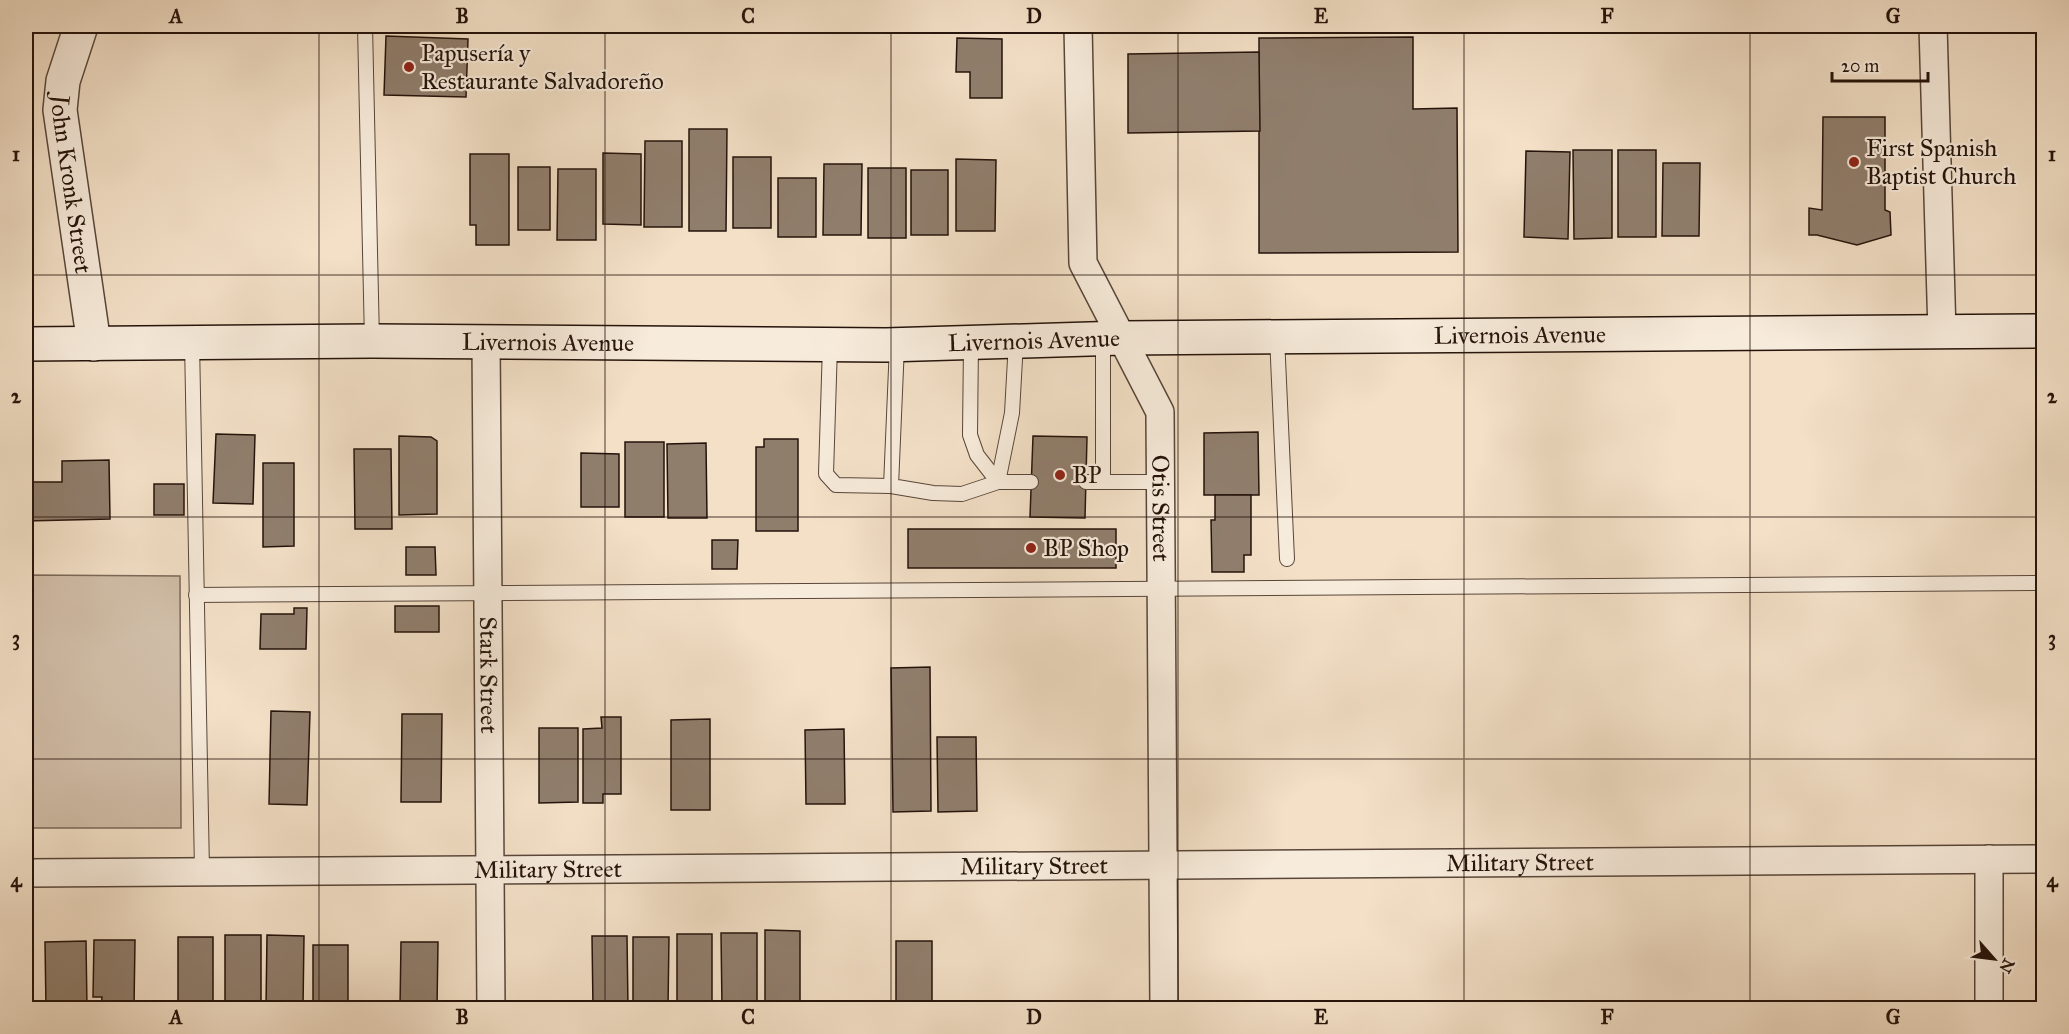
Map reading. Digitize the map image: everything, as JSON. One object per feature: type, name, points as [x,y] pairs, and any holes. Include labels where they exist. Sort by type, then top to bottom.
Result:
[{"type":"main road","name":"John Kronk Street","points":[[81,26],[63,81],[60,110],[94,344]]},
{"type":"main road","name":"Livernois Avenue","points":[[26,344],[486,341],[897,345],[1112,338],[2043,331]]},
{"type":"street","name":"Otis Street","points":[[1078,26],[1083,262],[1112,338],[1160,412],[1164,1008]]},
{"type":"street","points":[[1933,26],[1942,333]]},
{"type":"street","name":"Stark Street","points":[[486,341],[491,1008]]},
{"type":"street","points":[[1989,859],[1989,1008]]},
{"type":"street","name":"Military Street","points":[[26,873],[2043,859]]},
{"type":"lane","points":[[365,26],[372,341]]},
{"type":"lane","points":[[1277,337],[1287,559]]},
{"type":"lane","points":[[1103,482],[1112,338]]},
{"type":"lane","points":[[998,482],[1012,413],[1016,341]]},
{"type":"lane","points":[[192,342],[202,871]]},
{"type":"lane","points":[[971,342],[970,435],[977,455],[998,482]]},
{"type":"lane","points":[[830,345],[826,474],[836,485],[891,486],[933,494],[962,494],[998,482],[1031,482]]},
{"type":"lane","points":[[891,486],[897,345]]},
{"type":"lane","points":[[1086,482],[1160,482]]},
{"type":"lane","points":[[196,595],[2043,583]]},
{"type":"shaded area","points":[[26,575],[180,576],[181,828],[26,828]]},
{"type":"building","points":[[386,36],[468,39],[466,97],[384,95]]},
{"type":"building","points":[[2038,36],[2044,36],[2044,99],[2036,99]]},
{"type":"building","points":[[1413,37],[1413,109],[1457,108],[1458,252],[1259,253],[1259,38]]},
{"type":"building","points":[[957,38],[1002,39],[1002,98],[970,98],[970,72],[956,72]]},
{"type":"building","points":[[1259,52],[1260,131],[1128,133],[1128,54]]},
{"type":"building","name":"First Spanish Baptist Church","points":[[1823,117],[1885,117],[1885,210],[1890,212],[1891,235],[1857,245],[1809,235],[1809,208],[1822,210]]},
{"type":"building","points":[[689,129],[727,129],[726,231],[689,231]]},
{"type":"building","points":[[645,141],[682,141],[682,227],[644,227]]},
{"type":"building","points":[[1573,150],[1612,150],[1612,238],[1574,239]]},
{"type":"building","points":[[1618,150],[1656,150],[1656,237],[1618,237]]},
{"type":"building","points":[[1526,151],[1570,152],[1568,239],[1524,237]]},
{"type":"building","points":[[603,153],[641,154],[641,225],[603,224]]},
{"type":"building","points":[[470,154],[509,154],[509,245],[476,245],[476,225],[470,225]]},
{"type":"building","points":[[733,157],[771,157],[771,228],[733,228]]},
{"type":"building","points":[[956,159],[996,160],[995,231],[956,231]]},
{"type":"building","points":[[1663,163],[1700,163],[1699,236],[1662,236]]},
{"type":"building","points":[[824,164],[862,164],[861,235],[823,235]]},
{"type":"building","points":[[518,167],[550,167],[550,230],[518,230]]},
{"type":"building","points":[[868,168],[906,168],[906,238],[868,238]]},
{"type":"building","points":[[558,169],[596,169],[596,240],[557,240]]},
{"type":"building","points":[[911,170],[948,170],[948,235],[911,235]]},
{"type":"building","points":[[778,178],[816,178],[816,237],[778,237]]},
{"type":"building","points":[[1258,432],[1259,495],[1204,495],[1204,433]]},
{"type":"building","points":[[216,434],[255,435],[253,504],[213,503]]},
{"type":"building","points":[[399,436],[431,437],[437,441],[437,514],[399,515]]},
{"type":"building","points":[[1033,436],[1087,437],[1085,518],[1030,517]]},
{"type":"building","points":[[764,439],[798,439],[798,531],[756,531],[756,447],[764,447]]},
{"type":"building","points":[[625,442],[664,442],[664,517],[625,517]]},
{"type":"building","points":[[706,443],[707,518],[668,518],[667,444]]},
{"type":"building","points":[[354,449],[391,449],[392,529],[355,529]]},
{"type":"building","points":[[581,453],[619,454],[619,507],[581,507]]},
{"type":"building","points":[[109,460],[110,519],[26,521],[26,482],[62,482],[62,461]]},
{"type":"building","points":[[263,463],[294,463],[294,546],[263,547]]},
{"type":"building","points":[[154,484],[184,484],[184,515],[154,515]]},
{"type":"building","points":[[1215,495],[1251,495],[1251,555],[1244,555],[1244,572],[1212,572],[1211,520],[1215,520]]},
{"type":"building","points":[[908,529],[1116,529],[1116,568],[908,568]]},
{"type":"building","points":[[712,540],[738,540],[737,569],[712,569]]},
{"type":"building","points":[[406,547],[435,547],[436,575],[406,575]]},
{"type":"building","points":[[395,606],[439,606],[439,632],[395,632]]},
{"type":"building","points":[[294,608],[307,608],[306,649],[260,649],[261,614],[294,614]]},
{"type":"building","points":[[930,667],[931,811],[893,812],[891,668]]},
{"type":"building","points":[[271,711],[310,712],[307,805],[269,804]]},
{"type":"building","points":[[402,714],[442,714],[441,802],[401,802]]},
{"type":"building","points":[[601,717],[621,717],[621,794],[603,794],[603,803],[583,803],[583,729],[602,728]]},
{"type":"building","points":[[710,719],[710,810],[671,810],[671,720]]},
{"type":"building","points":[[539,728],[578,728],[578,802],[539,803]]},
{"type":"building","points":[[844,729],[845,804],[806,804],[805,730]]},
{"type":"building","points":[[937,737],[976,737],[977,811],[938,812]]},
{"type":"building","points":[[765,930],[800,931],[800,1008],[765,1008]]},
{"type":"building","points":[[721,933],[757,933],[757,1008],[722,1008]]},
{"type":"building","points":[[677,934],[712,934],[712,1008],[677,1008]]},
{"type":"building","points":[[225,935],[261,935],[261,1008],[225,1008]]},
{"type":"building","points":[[267,935],[304,936],[303,1008],[266,1008]]},
{"type":"building","points":[[592,936],[627,936],[628,1008],[593,1008]]},
{"type":"building","points":[[178,937],[213,937],[213,1008],[178,1008]]},
{"type":"building","points":[[633,937],[669,937],[668,1008],[633,1008]]},
{"type":"building","points":[[94,940],[135,940],[134,1008],[101,1008],[102,997],[93,997]]},
{"type":"building","points":[[86,941],[87,1008],[46,1008],[45,942]]},
{"type":"building","points":[[896,941],[932,941],[932,1008],[896,1008]]},
{"type":"building","points":[[401,942],[438,942],[437,1008],[400,1008]]},
{"type":"building","points":[[313,945],[348,945],[348,1008],[313,1008]]},
{"type":"place","name":"Papusería y Restaurante Salvadoreño","points":[[409,67]]},
{"type":"place","name":"First Spanish Baptist Church","points":[[1854,162]]},
{"type":"place","name":"BP","points":[[1060,475]]},
{"type":"place","name":"BP Shop","points":[[1031,548]]}]
